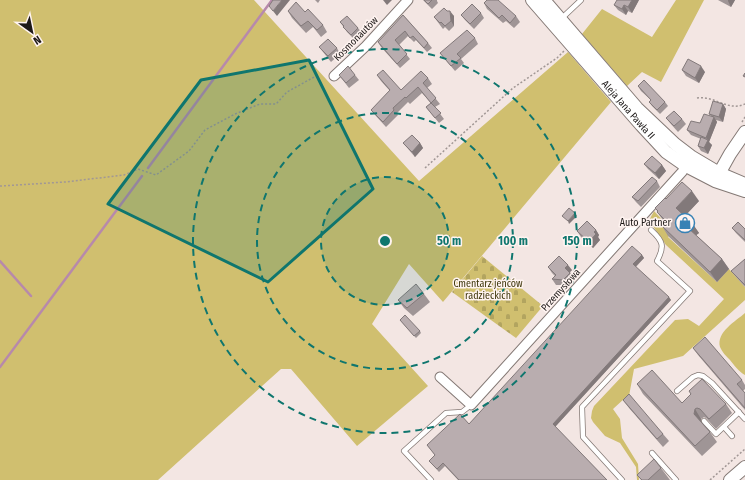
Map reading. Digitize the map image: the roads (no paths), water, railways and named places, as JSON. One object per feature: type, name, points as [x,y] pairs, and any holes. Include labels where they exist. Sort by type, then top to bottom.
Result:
[{"type":"street","name":"Kosmonautów","points":[[334,76],[366,46],[408,0]]},
{"type":"street","name":"Aleja Jana Pawła II","points":[[532,0],[637,108],[694,162],[717,177],[745,191]]},
{"type":"street","name":"Aleja Jana Pawła II","points":[[544,0],[560,19],[574,42]]},
{"type":"street","points":[[717,177],[731,154],[743,128]]},
{"type":"street","points":[[694,162],[711,162],[731,154]]},
{"type":"street","name":"Przemysłowa","points":[[471,405],[694,162]]},
{"type":"street","name":"Aleja Jana Pawła II","points":[[717,177],[745,184]]},
{"type":"street","points":[[440,377],[471,405]]},
{"type":"street","points":[[730,480],[745,467]]},
{"type":"lane","points":[[560,19],[581,0]]},
{"type":"lane","points":[[622,480],[583,437],[582,407],[690,291],[657,261],[661,254],[662,244],[651,230]]},
{"type":"lane","points":[[677,391],[693,377],[698,375],[703,376],[712,383],[745,419]]},
{"type":"lane","points":[[431,480],[404,451],[446,413],[462,412],[471,405]]},
{"type":"lane","points":[[704,421],[716,434],[739,412]]},
{"type":"lane","points":[[724,426],[732,436]]},
{"type":"lane","points":[[652,453],[676,480]]},
{"type":"waterway","points":[[148,168],[272,0]]},
{"type":"waterway","points":[[0,367],[142,176]]},
{"type":"waterway","points":[[0,261],[31,296]]},
{"type":"place","name":"Auto Partner","points":[[685,223]]},
{"type":"park label","name":"Cmentarz jeńców radzieckich","points":[[488,290]]}]
